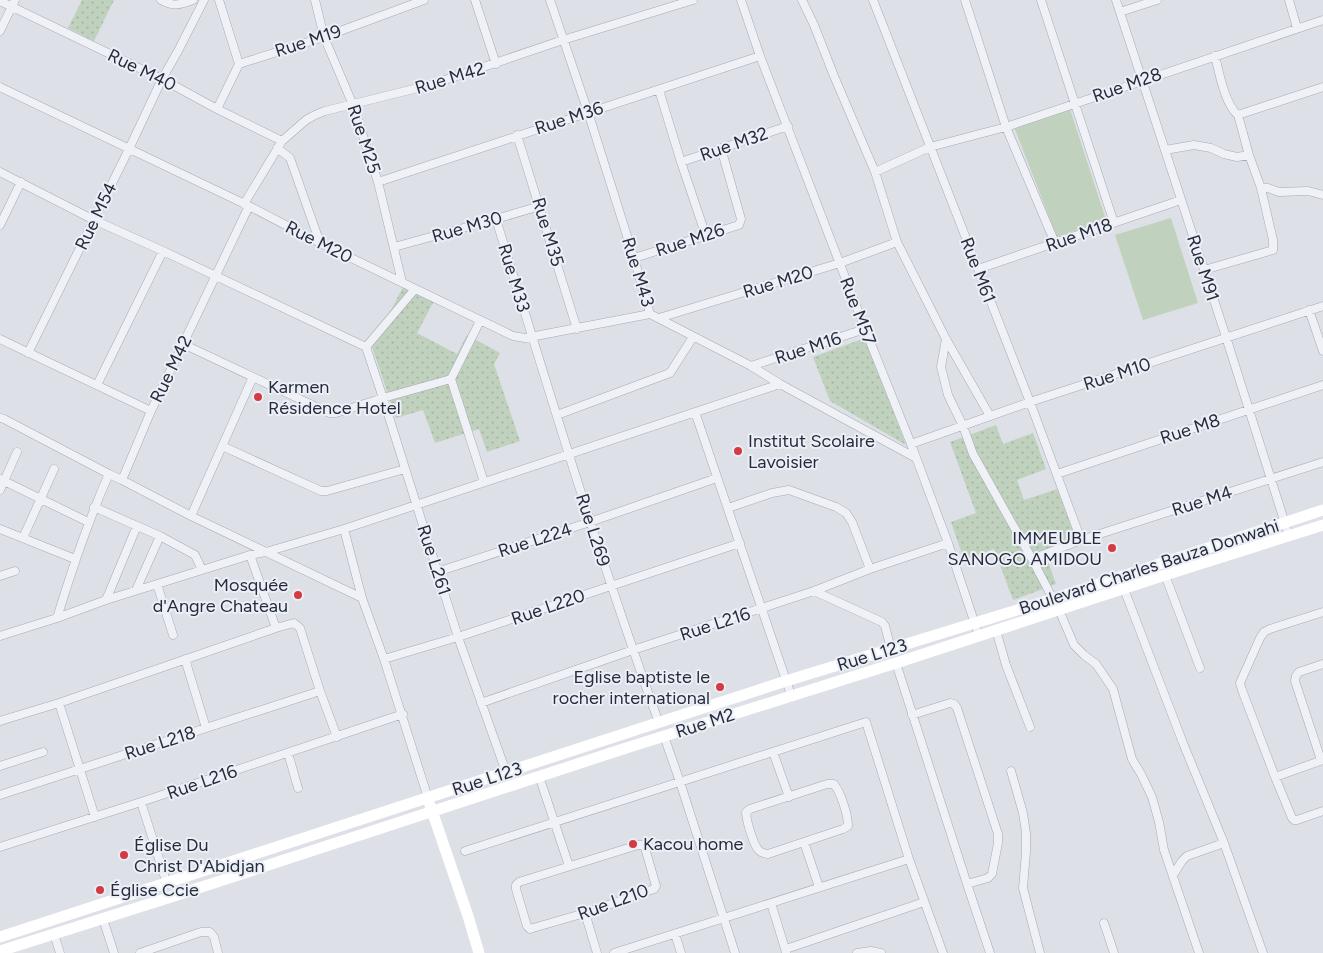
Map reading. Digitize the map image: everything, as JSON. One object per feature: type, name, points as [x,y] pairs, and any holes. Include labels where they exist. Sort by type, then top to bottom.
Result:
[{"type":"main road","name":"Boulevard Charles Bauza Donwahi","points":[[974,623],[1053,600],[1323,510]]},
{"type":"main road","name":"Boulevard Charles Bauza Donwahi","points":[[979,636],[1165,574],[1323,525]]},
{"type":"main road","name":"Rue L123","points":[[0,937],[506,772],[974,623]]},
{"type":"main road","name":"Rue M2","points":[[432,811],[979,636]]},
{"type":"main road","points":[[428,798],[479,953]]},
{"type":"main road","points":[[0,951],[432,811]]},
{"type":"street","points":[[161,0],[172,5],[179,5],[193,0]]},
{"type":"street","name":"Rue M54","points":[[28,352],[162,79],[204,0]]},
{"type":"street","points":[[217,109],[239,64],[219,0]]},
{"type":"street","name":"Rue M25","points":[[315,0],[324,37],[353,104],[378,182],[402,282]]},
{"type":"street","name":"Rue M19","points":[[239,64],[324,37],[424,0]]},
{"type":"street","points":[[475,0],[496,64]]},
{"type":"street","name":"Rue M43","points":[[550,0],[588,112],[650,314],[751,366],[780,384],[916,458]]},
{"type":"street","name":"Rue M42","points":[[122,480],[151,411],[215,277],[246,205],[282,141],[315,115],[325,111],[430,85],[563,40],[693,0]]},
{"type":"street","name":"Rue M57","points":[[741,0],[760,56],[911,444],[948,543],[979,636]]},
{"type":"street","points":[[802,0],[814,24],[875,172],[897,242],[946,339],[990,416]]},
{"type":"street","name":"Rue M61","points":[[873,0],[1030,402],[1081,540]]},
{"type":"street","points":[[965,0],[1006,127],[1055,243]]},
{"type":"street","points":[[1041,0],[1114,223]]},
{"type":"street","name":"Rue M91","points":[[1116,0],[1289,536]]},
{"type":"street","points":[[1120,12],[1157,0]]},
{"type":"street","points":[[1289,0],[1297,28]]},
{"type":"street","name":"Rue M40","points":[[0,1],[13,3],[282,141]]},
{"type":"street","points":[[0,31],[13,3]]},
{"type":"street","name":"Rue M28","points":[[875,172],[930,147],[1006,127],[1323,20]]},
{"type":"street","name":"Rue M36","points":[[378,182],[760,56]]},
{"type":"street","points":[[1204,270],[1273,250],[1273,240],[1261,188],[1249,155],[1238,115],[1229,104],[1215,56]]},
{"type":"street","name":"Rue M20","points":[[0,87],[513,336],[519,338],[578,329],[650,314]]},
{"type":"street","points":[[1238,115],[1323,88]]},
{"type":"street","points":[[658,90],[706,236]]},
{"type":"street","name":"Rue M32","points":[[681,162],[788,126]]},
{"type":"street","name":"Rue M35","points":[[517,135],[578,329]]},
{"type":"street","points":[[1165,150],[1194,145],[1211,148],[1237,157],[1249,155]]},
{"type":"street","points":[[277,148],[290,158],[320,243]]},
{"type":"street","name":"Rue M26","points":[[634,258],[739,224],[742,219],[721,148]]},
{"type":"street","points":[[0,172],[94,220],[366,347],[415,289]]},
{"type":"street","points":[[0,225],[21,182]]},
{"type":"street","points":[[1261,188],[1268,188],[1279,192],[1308,191],[1323,195]]},
{"type":"street","name":"Rue M18","points":[[978,269],[1181,200]]},
{"type":"street","name":"Rue M30","points":[[394,247],[496,220],[540,206]]},
{"type":"street","name":"Rue M33","points":[[496,220],[532,336]]},
{"type":"street","name":"Rue M20","points":[[658,318],[840,263],[897,242]]},
{"type":"street","points":[[97,386],[163,251]]},
{"type":"street","name":"Rue M10","points":[[911,444],[1030,402],[1323,306]]},
{"type":"street","points":[[1309,310],[1323,351]]},
{"type":"street","points":[[480,320],[451,379],[484,482]]},
{"type":"street","name":"Rue M16","points":[[751,366],[865,329]]},
{"type":"street","name":"Rue L269","points":[[532,336],[590,522],[659,723]]},
{"type":"street","points":[[557,416],[670,373],[694,337]]},
{"type":"street","points":[[0,339],[151,411]]},
{"type":"street","points":[[946,339],[941,367],[948,394],[963,426],[973,454],[1053,600]]},
{"type":"street","points":[[183,344],[330,413],[336,413],[451,379]]},
{"type":"street","name":"Rue L261","points":[[366,347],[384,398],[458,638],[506,772]]},
{"type":"street","points":[[190,516],[253,377]]},
{"type":"street","points":[[0,636],[250,554],[266,552],[416,506],[780,384]]},
{"type":"street","name":"Rue M8","points":[[1057,474],[1323,384]]},
{"type":"street","points":[[695,412],[791,696]]},
{"type":"street","points":[[0,418],[190,516],[362,598]]},
{"type":"street","points":[[222,446],[321,491],[327,491],[405,469]]},
{"type":"street","points":[[0,490],[2,480],[17,452]]},
{"type":"street","name":"Rue M4","points":[[1032,559],[1081,540],[1323,462]]},
{"type":"street","points":[[23,538],[54,469]]},
{"type":"street","points":[[57,618],[88,522],[109,474]]},
{"type":"street","name":"Rue L224","points":[[437,572],[718,478]]},
{"type":"street","points":[[2,480],[88,522]]},
{"type":"street","points":[[728,508],[772,493],[789,490],[836,507],[846,513],[852,522],[870,569]]},
{"type":"street","points":[[94,507],[160,536],[195,555],[202,570]]},
{"type":"street","points":[[106,600],[138,526]]},
{"type":"street","points":[[0,529],[75,559]]},
{"type":"street","points":[[344,529],[362,598],[403,714],[428,798]]},
{"type":"street","points":[[136,590],[160,536]]},
{"type":"street","name":"Rue L220","points":[[384,659],[458,638],[740,543]]},
{"type":"street","name":"Rue L216","points":[[481,703],[633,650],[814,591],[870,569],[948,543]]},
{"type":"street","points":[[250,554],[276,628]]},
{"type":"street","points":[[0,576],[15,571]]},
{"type":"street","points":[[1165,574],[1200,668]]},
{"type":"street","points":[[157,584],[173,635]]},
{"type":"street","points":[[1124,589],[1183,743],[1224,843],[1263,953]]},
{"type":"street","points":[[814,591],[882,622],[892,649]]},
{"type":"street","points":[[1059,610],[1074,645],[1096,664],[1113,689],[1132,759],[1142,774],[1152,797],[1164,850],[1199,953]]},
{"type":"street","points":[[1323,612],[1264,632],[1240,683],[1292,818],[1297,820],[1323,811]]},
{"type":"street","points":[[0,722],[185,658],[294,623],[300,628],[337,737]]},
{"type":"street","points":[[996,630],[1006,665],[1030,727]]},
{"type":"street","points":[[185,658],[206,728]]},
{"type":"street","points":[[896,662],[990,953]]},
{"type":"street","points":[[1275,777],[1322,760],[1295,681],[1298,672],[1323,664]]},
{"type":"street","name":"Rue L218","points":[[0,796],[320,691]]},
{"type":"street","points":[[59,703],[79,770],[96,817]]},
{"type":"street","points":[[912,715],[950,703],[954,704],[957,708],[998,834],[992,874],[988,878],[967,884]]},
{"type":"street","name":"Rue L216","points":[[0,847],[96,817],[403,714]]},
{"type":"street","points":[[465,851],[866,722],[909,859],[943,953]]},
{"type":"street","points":[[664,736],[735,953]]},
{"type":"street","points":[[0,766],[43,752]]},
{"type":"street","points":[[773,752],[789,797]]},
{"type":"street","points":[[288,753],[298,788]]},
{"type":"street","points":[[1011,772],[1023,813],[1026,833],[1023,888],[1040,953]]},
{"type":"street","points":[[539,776],[569,866]]},
{"type":"street","points":[[827,784],[834,784],[838,789],[848,820],[848,826],[804,842],[768,854],[762,853],[757,849],[746,818],[746,812],[750,809],[827,784]]},
{"type":"street","points":[[141,802],[167,884]]},
{"type":"street","points":[[804,842],[819,887]]},
{"type":"street","points":[[1173,875],[1182,861],[1188,856],[1224,843]]},
{"type":"street","name":"Rue L210","points":[[643,845],[656,886],[654,889],[585,913],[530,929],[527,926],[516,885],[519,882],[569,866],[643,845]]},
{"type":"street","points":[[614,953],[909,859]]},
{"type":"street","points":[[772,903],[786,951],[924,902]]},
{"type":"street","points":[[585,913],[597,953]]},
{"type":"street","points":[[102,919],[114,953]]},
{"type":"street","points":[[1104,923],[1114,953]]},
{"type":"street","points":[[140,953],[201,932],[210,932],[214,937],[218,953]]},
{"type":"street","points":[[54,934],[60,953]]},
{"type":"street","points":[[675,934],[681,953]]},
{"type":"street","points":[[856,953],[871,951],[881,953]]},
{"type":"green space","points":[[82,0],[114,0],[94,41],[68,28]]},
{"type":"green space","points":[[1070,109],[1106,220],[1057,237],[1014,127]]},
{"type":"green space","points":[[1171,218],[1198,303],[1143,320],[1115,235]]},
{"type":"green space","points":[[404,285],[434,301],[417,333],[457,354],[467,335],[500,353],[494,364],[520,441],[487,452],[479,429],[435,443],[423,410],[396,418],[372,347]]},
{"type":"green space","points":[[865,338],[906,445],[830,401],[813,357]]},
{"type":"green space","points":[[996,425],[1003,444],[1033,433],[1046,469],[1017,480],[1024,500],[1057,489],[1078,544],[1046,556],[1056,584],[1013,600],[994,549],[964,560],[951,522],[976,513],[950,442]]},
{"type":"place","name":"Karmen Résidence Hotel","points":[[258,397]]},
{"type":"place","name":"Institut Scolaire Lavoisier","points":[[738,451]]},
{"type":"place","name":"IMMEUBLE SANOGO AMIDOU","points":[[1112,548]]},
{"type":"place","name":"Mosquée d'Angre Chateau","points":[[298,595]]},
{"type":"place","name":"Eglise baptiste le rocher international","points":[[720,687]]},
{"type":"place","name":"Kacou home","points":[[633,844]]},
{"type":"place","name":"Église Du Christ D'Abidjan","points":[[124,855]]},
{"type":"place","name":"Église Ccie","points":[[100,890]]}]
